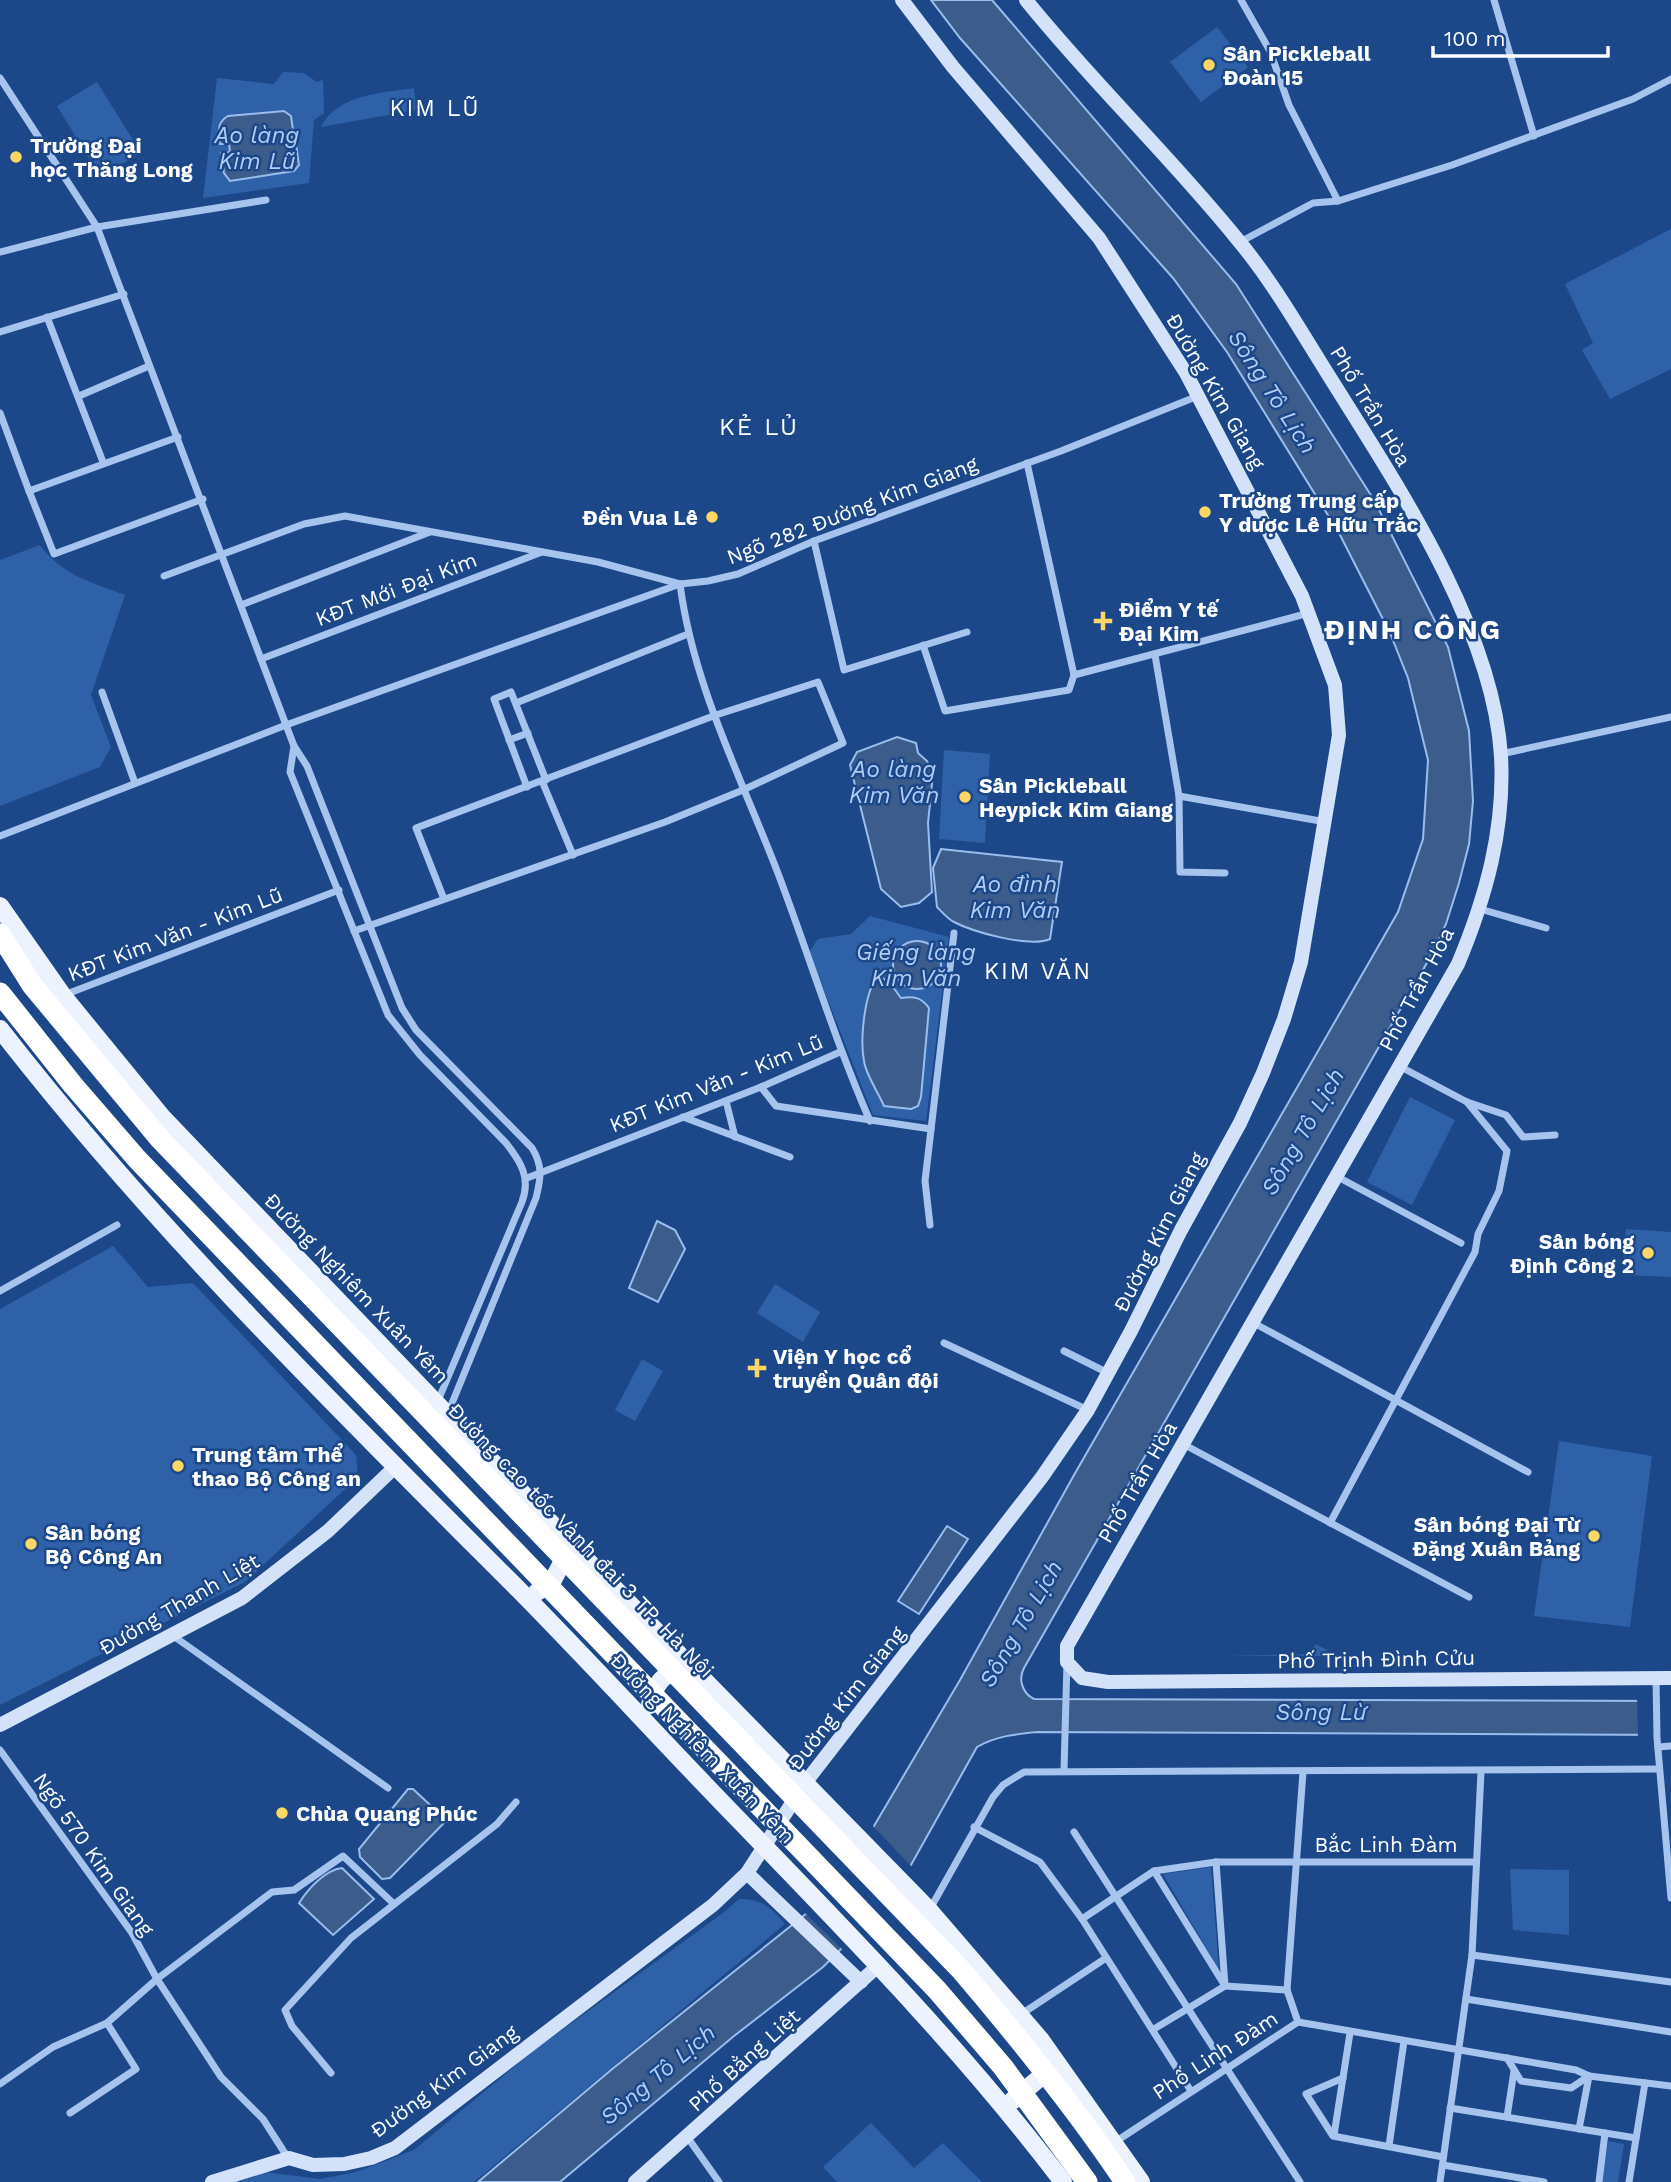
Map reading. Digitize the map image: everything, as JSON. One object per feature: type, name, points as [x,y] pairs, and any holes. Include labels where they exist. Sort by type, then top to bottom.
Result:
[{"type":"highway","name":"Đường cao tốc Vành đai 3 TP. Hà Nội","points":[[0,934],[32,985],[160,1139],[961,1970],[1077,2111],[1125,2182]]},
{"type":"highway","points":[[0,993],[137,1159],[937,1990],[1003,2067],[1087,2182]]},
{"type":"main road","name":"Đường Kim Giang","points":[[212,2182],[289,2158],[313,2165],[344,2164],[371,2158],[395,2148],[713,1905],[747,1873],[805,1783],[883,1686],[1042,1477],[1088,1410],[1264,1073],[1301,962],[1339,735],[1335,685],[1309,613],[1282,555],[1199,396],[1099,238],[953,67],[902,0]]},
{"type":"main road","name":"Phố Trần Hòa","points":[[1026,0],[1240,242],[1284,304],[1357,422],[1435,559],[1462,613],[1486,676],[1500,754],[1502,786],[1494,858],[1480,909],[1458,964],[1067,1646],[1067,1662]]},
{"type":"main road","name":"Đường Nghiêm Xuân Yêm","points":[[0,906],[63,996],[162,1117],[571,1544],[923,1904]]},
{"type":"main road","name":"Đường Nghiêm Xuân Yêm","points":[[0,1029],[47,1089],[188,1250],[394,1468],[523,1594],[874,1961]]},
{"type":"main road","name":"Đường Thanh Liệt","points":[[0,1726],[242,1598],[328,1531],[394,1468]]},
{"type":"main road","points":[[523,1594],[538,1592],[552,1582],[565,1562],[571,1544]]},
{"type":"main road","name":"Phố Trịnh Đình Cửu","points":[[1067,1662],[1082,1678],[1108,1682],[1656,1682],[1671,1678]]},
{"type":"main road","points":[[650,1726],[648,1709],[659,1681],[664,1674],[691,1665]]},
{"type":"main road","points":[[747,1873],[856,1978]]},
{"type":"main road","points":[[923,1904],[1058,2063],[1141,2182]]},
{"type":"main road","points":[[874,1961],[1004,2107],[1063,2182]]},
{"type":"main road","name":"Phố Bằng Liệt","points":[[635,2182],[688,2138],[874,1961]]},
{"type":"main road","points":[[1004,2107],[1058,2063]]},
{"type":"street","points":[[1241,0],[1270,51],[1289,105],[1338,201]]},
{"type":"street","points":[[1494,0],[1534,136]]},
{"type":"street","points":[[0,78],[97,227],[294,746],[307,766],[402,1007],[431,1046],[532,1148],[541,1172],[536,1198],[509,1263],[442,1409]]},
{"type":"street","points":[[1240,242],[1313,203],[1338,201],[1534,136],[1633,99],[1671,79]]},
{"type":"street","points":[[0,251],[97,227],[266,200]]},
{"type":"street","points":[[0,332],[124,294]]},
{"type":"street","points":[[47,317],[103,463]]},
{"type":"street","points":[[79,396],[149,366]]},
{"type":"street","name":"Ngõ 282 Đường Kim Giang","points":[[164,576],[222,552],[304,524],[345,516],[598,562],[680,584],[737,574],[814,541],[1199,396]]},
{"type":"street","points":[[0,413],[54,554],[202,499]]},
{"type":"street","points":[[29,491],[178,436]]},
{"type":"street","points":[[923,645],[945,711],[1069,690],[1074,675],[1027,463]]},
{"type":"street","name":"KĐT Mới Đại Kim","points":[[242,605],[431,531]]},
{"type":"street","points":[[814,541],[844,670],[967,632]]},
{"type":"street","name":"KĐT Mới Đại Kim","points":[[261,659],[542,552]]},
{"type":"street","points":[[0,836],[286,725],[680,584]]},
{"type":"street","name":"KĐT Kim Văn - Kim Lũ","points":[[527,1178],[761,1087],[840,1052],[779,875],[744,790],[688,634],[680,584]]},
{"type":"street","points":[[1074,675],[1309,613]]},
{"type":"street","points":[[516,703],[688,634]]},
{"type":"street","points":[[1155,654],[1179,796],[1180,872],[1225,873]]},
{"type":"street","points":[[354,931],[368,925],[444,900],[573,855],[744,790],[843,743],[818,682],[716,715],[416,828],[444,900]]},
{"type":"street","points":[[102,692],[135,783]]},
{"type":"street","points":[[527,787],[494,699],[511,692],[573,855]]},
{"type":"street","points":[[1500,754],[1671,717]]},
{"type":"street","points":[[509,740],[528,733]]},
{"type":"street","points":[[294,746],[290,772],[388,1014],[420,1055],[506,1143],[518,1158],[527,1178],[527,1191],[497,1259],[442,1409]]},
{"type":"street","points":[[290,772],[307,766]]},
{"type":"street","points":[[1179,796],[1326,822]]},
{"type":"street","name":"KĐT Kim Văn - Kim Lũ","points":[[63,996],[339,890]]},
{"type":"street","points":[[1480,909],[1546,928]]},
{"type":"street","points":[[930,1224],[925,1181],[954,933]]},
{"type":"street","points":[[378,989],[391,984]]},
{"type":"street","points":[[420,1055],[431,1046]]},
{"type":"street","points":[[840,1052],[870,1121]]},
{"type":"street","points":[[1399,1066],[1467,1102],[1506,1115],[1523,1137],[1555,1135]]},
{"type":"street","points":[[761,1087],[776,1107],[932,1129]]},
{"type":"street","points":[[726,1101],[735,1137]]},
{"type":"street","points":[[1330,1523],[1475,1252],[1478,1234],[1499,1191],[1507,1151],[1467,1102]]},
{"type":"street","points":[[683,1116],[790,1157]]},
{"type":"street","points":[[1335,1176],[1461,1243]]},
{"type":"street","points":[[0,1291],[117,1225]]},
{"type":"street","points":[[497,1259],[509,1263]]},
{"type":"street","points":[[1251,1322],[1528,1472]]},
{"type":"street","points":[[944,1343],[1088,1410]]},
{"type":"street","points":[[1064,1351],[1108,1373]]},
{"type":"street","points":[[1183,1444],[1469,1597]]},
{"type":"street","points":[[173,1636],[388,1788]]},
{"type":"street","points":[[1064,1770],[1067,1662]]},
{"type":"street","points":[[1656,1682],[1657,1743],[1671,1898]]},
{"type":"street","points":[[1657,1743],[1671,1746]]},
{"type":"street","name":"Ngõ 570 Kim Giang","points":[[0,1750],[132,1933],[157,1979],[221,2077],[263,2119],[289,2158]]},
{"type":"street","points":[[923,1904],[993,1797],[1009,1780],[1024,1772],[1480,1772],[1659,1769]]},
{"type":"street","name":"Bắc Linh Đàm","points":[[1298,2022],[1287,1990],[1303,1772]]},
{"type":"street","points":[[1440,2182],[1472,1955],[1480,1772]]},
{"type":"street","points":[[331,2073],[292,2026],[285,2010],[351,1938],[497,1824],[516,1802]]},
{"type":"street","points":[[974,1827],[1040,1862],[1082,1919],[1191,2091]]},
{"type":"street","points":[[1074,1832],[1300,2182]]},
{"type":"street","points":[[0,2084],[54,2047],[107,2023],[157,1979],[272,1892],[294,1890],[343,1856],[394,1904]]},
{"type":"street","points":[[1216,1862],[1224,1986]]},
{"type":"street","name":"Bắc Linh Đàm","points":[[1082,1919],[1154,1871],[1216,1862],[1475,1862]]},
{"type":"street","points":[[1154,1871],[1224,1986]]},
{"type":"street","points":[[1472,1955],[1671,1982]]},
{"type":"street","points":[[1020,2015],[1106,1958]]},
{"type":"street","points":[[1154,2029],[1224,1986],[1287,1990]]},
{"type":"street","points":[[1466,1999],[1671,2032]]},
{"type":"street","name":"Phố Linh Đàm","points":[[1115,2143],[1227,2066],[1298,2022],[1576,2070],[1589,2076],[1671,2086]]},
{"type":"street","points":[[70,2113],[136,2069],[107,2023]]},
{"type":"street","points":[[1334,2136],[1350,2033]]},
{"type":"street","points":[[1389,2146],[1404,2041]]},
{"type":"street","points":[[1507,2059],[1514,2070],[1507,2118]]},
{"type":"street","name":"Phố Linh Đàm","points":[[1514,2070],[1521,2081],[1571,2088],[1589,2076]]},
{"type":"street","points":[[1579,2129],[1589,2076]]},
{"type":"street","points":[[1342,2078],[1306,2094],[1334,2136],[1544,2182]]},
{"type":"street","points":[[1629,2182],[1646,2082]]},
{"type":"street","points":[[1450,2108],[1636,2138]]},
{"type":"street","points":[[1599,2182],[1605,2133]]},
{"type":"street","points":[[688,2138],[719,2182]]},
{"type":"shaded area","name":"Sân Pickleball Đoàn 15","points":[[1217,27],[1248,67],[1201,102],[1170,62]]},
{"type":"shaded area","points":[[283,72],[303,73],[317,82],[323,80],[324,113],[314,120],[309,183],[203,198],[217,78],[274,84]]},
{"type":"shaded area","points":[[97,82],[141,153],[100,177],[57,106]]},
{"type":"shaded area","points":[[414,88],[416,110],[321,127],[329,116],[349,101]]},
{"type":"shaded area","points":[[1671,229],[1671,369],[1610,399],[1582,350],[1593,343],[1565,284]]},
{"type":"shaded area","points":[[40,545],[67,570],[89,582],[125,595],[91,695],[111,747],[100,767],[0,806],[0,560]]},
{"type":"shaded area","name":"Sân Pickleball Heypick Kim Giang","points":[[944,750],[990,754],[985,843],[939,839]]},
{"type":"shaded area","points":[[870,916],[949,937],[926,1121],[873,1115],[809,952],[818,939],[851,934]]},
{"type":"shaded area","points":[[1410,1097],[1455,1120],[1412,1205],[1367,1182]]},
{"type":"shaded area","name":"Sân bóng Định Công 2","points":[[1626,1229],[1671,1232],[1671,1277],[1624,1275]]},
{"type":"shaded area","name":"Trung tâm Thể thao Bộ Công an","points":[[113,1246],[148,1287],[193,1283],[356,1455],[358,1477],[245,1582],[0,1705],[0,1309]]},
{"type":"shaded area","points":[[775,1284],[820,1312],[803,1342],[757,1313]]},
{"type":"shaded area","points":[[642,1359],[663,1371],[635,1421],[615,1410]]},
{"type":"shaded area","name":"Sân bóng Đại Từ Đặng Xuân Bảng","points":[[1559,1441],[1652,1456],[1630,1627],[1534,1616]]},
{"type":"shaded area","points":[[1316,1644],[1328,1651],[1327,1656],[1225,1656],[1309,1654]]},
{"type":"shaded area","points":[[1211,1867],[1219,1970],[1163,1874]]},
{"type":"shaded area","points":[[1510,1869],[1569,1870],[1569,1935],[1513,1930]]},
{"type":"shaded area","points":[[739,1899],[765,1905],[785,1924],[474,2182],[239,2182],[265,2172],[320,2179],[356,2172],[414,2150],[533,2051]]},
{"type":"shaded area","points":[[871,2123],[914,2168],[943,2143],[982,2182],[837,2182],[823,2167]]},
{"type":"shaded area","points":[[1608,2141],[1624,2144],[1618,2182],[1602,2182]]},
{"type":"water","points":[[931,0],[992,0],[1236,284],[1374,500],[1448,647],[1469,731],[1473,801],[1469,844],[1459,883],[1446,924],[1432,954],[1024,1668],[1022,1685],[1034,1699],[1671,1701],[1671,1735],[1037,1732],[991,1740],[977,1747],[911,1865],[877,1913],[823,1967],[734,2036],[560,2182],[478,2182],[611,2070],[807,1913],[841,1874],[874,1826],[960,1680],[1074,1475],[1398,912],[1423,839],[1428,760],[1408,678],[1390,633],[1339,533],[1227,352],[1173,278],[960,38]]},
{"type":"water","name":"Ao làng Kim Lũ","points":[[284,111],[291,116],[294,137],[283,139],[284,146],[296,144],[299,165],[294,171],[230,181],[224,173],[221,153],[230,152],[229,144],[220,144],[219,128],[222,122],[228,116]]},
{"type":"water","name":"Ao làng Kim Văn","points":[[897,737],[916,743],[918,753],[927,761],[933,774],[928,823],[932,892],[919,903],[901,907],[881,889],[850,765],[857,752]]},
{"type":"water","name":"Ao đình Kim Văn","points":[[941,849],[1062,862],[1050,939],[1029,942],[1002,938],[963,926],[950,919],[937,907],[933,868]]},
{"type":"water","name":"Giếng làng Kim Văn","points":[[917,941],[934,948],[941,965],[934,982],[917,989],[900,982],[893,965],[900,948]]},
{"type":"water","points":[[879,976],[890,983],[901,998],[917,998],[929,1008],[921,1097],[918,1106],[911,1109],[884,1106],[865,1066],[864,1016],[870,992]]},
{"type":"water","points":[[657,1221],[675,1230],[685,1249],[658,1302],[629,1288]]},
{"type":"water","points":[[947,1526],[968,1539],[919,1614],[898,1601]]},
{"type":"water","points":[[408,1789],[413,1789],[443,1817],[444,1823],[390,1878],[382,1879],[360,1857],[359,1849]]},
{"type":"water","points":[[342,1868],[374,1899],[333,1935],[299,1903],[323,1876]]},
{"type":"pier","points":[[1637,1696],[1671,1697],[1671,1738],[1638,1738]]},
{"type":"pier","points":[[871,1824],[913,1868],[880,1915],[844,1951],[804,1912],[838,1871]]},
{"type":"place","name":"Sân Pickleball Đoàn 15","points":[[1209,65]]},
{"type":"place","name":"Trường Đại học Thăng Long","points":[[16,157]]},
{"type":"place","name":"Trường Trung cấp Y dược Lê Hữu Trắc","points":[[1205,512]]},
{"type":"place","name":"Đền Vua Lê","points":[[712,517]]},
{"type":"place","name":"Điểm Y tế Đại Kim","points":[[1103,621]]},
{"type":"place","name":"Sân Pickleball Heypick Kim Giang","points":[[965,797]]},
{"type":"place","name":"Sân bóng Định Công 2","points":[[1648,1253]]},
{"type":"place","name":"Viện Y học cổ truyền Quân đội","points":[[757,1368]]},
{"type":"place","name":"Trung tâm Thể thao Bộ Công an","points":[[178,1466]]},
{"type":"place","name":"Sân bóng Đại Từ Đặng Xuân Bảng","points":[[1594,1536]]},
{"type":"place","name":"Sân bóng Bộ Công An","points":[[31,1544]]},
{"type":"place","name":"Chùa Quang Phúc","points":[[282,1813]]},
{"type":"district","name":"KIM LŨ","points":[[435,108]]},
{"type":"district","name":"KẺ LỦ","points":[[759,427]]},
{"type":"district","name":"ĐỊNH CÔNG","points":[[1413,629]]},
{"type":"district","name":"KIM VĂN","points":[[1038,971]]},
{"type":"water label","name":"Sông Tô Lịch","points":[[1272,392]]},
{"type":"water label","name":"Sông Tô Lịch","points":[[1303,1132]]},
{"type":"water label","name":"Sông Tô Lịch","points":[[1021,1624]]},
{"type":"water label","name":"Sông Lừ","points":[[1321,1712]]},
{"type":"water label","name":"Sông Tô Lịch","points":[[658,2075]]}]
